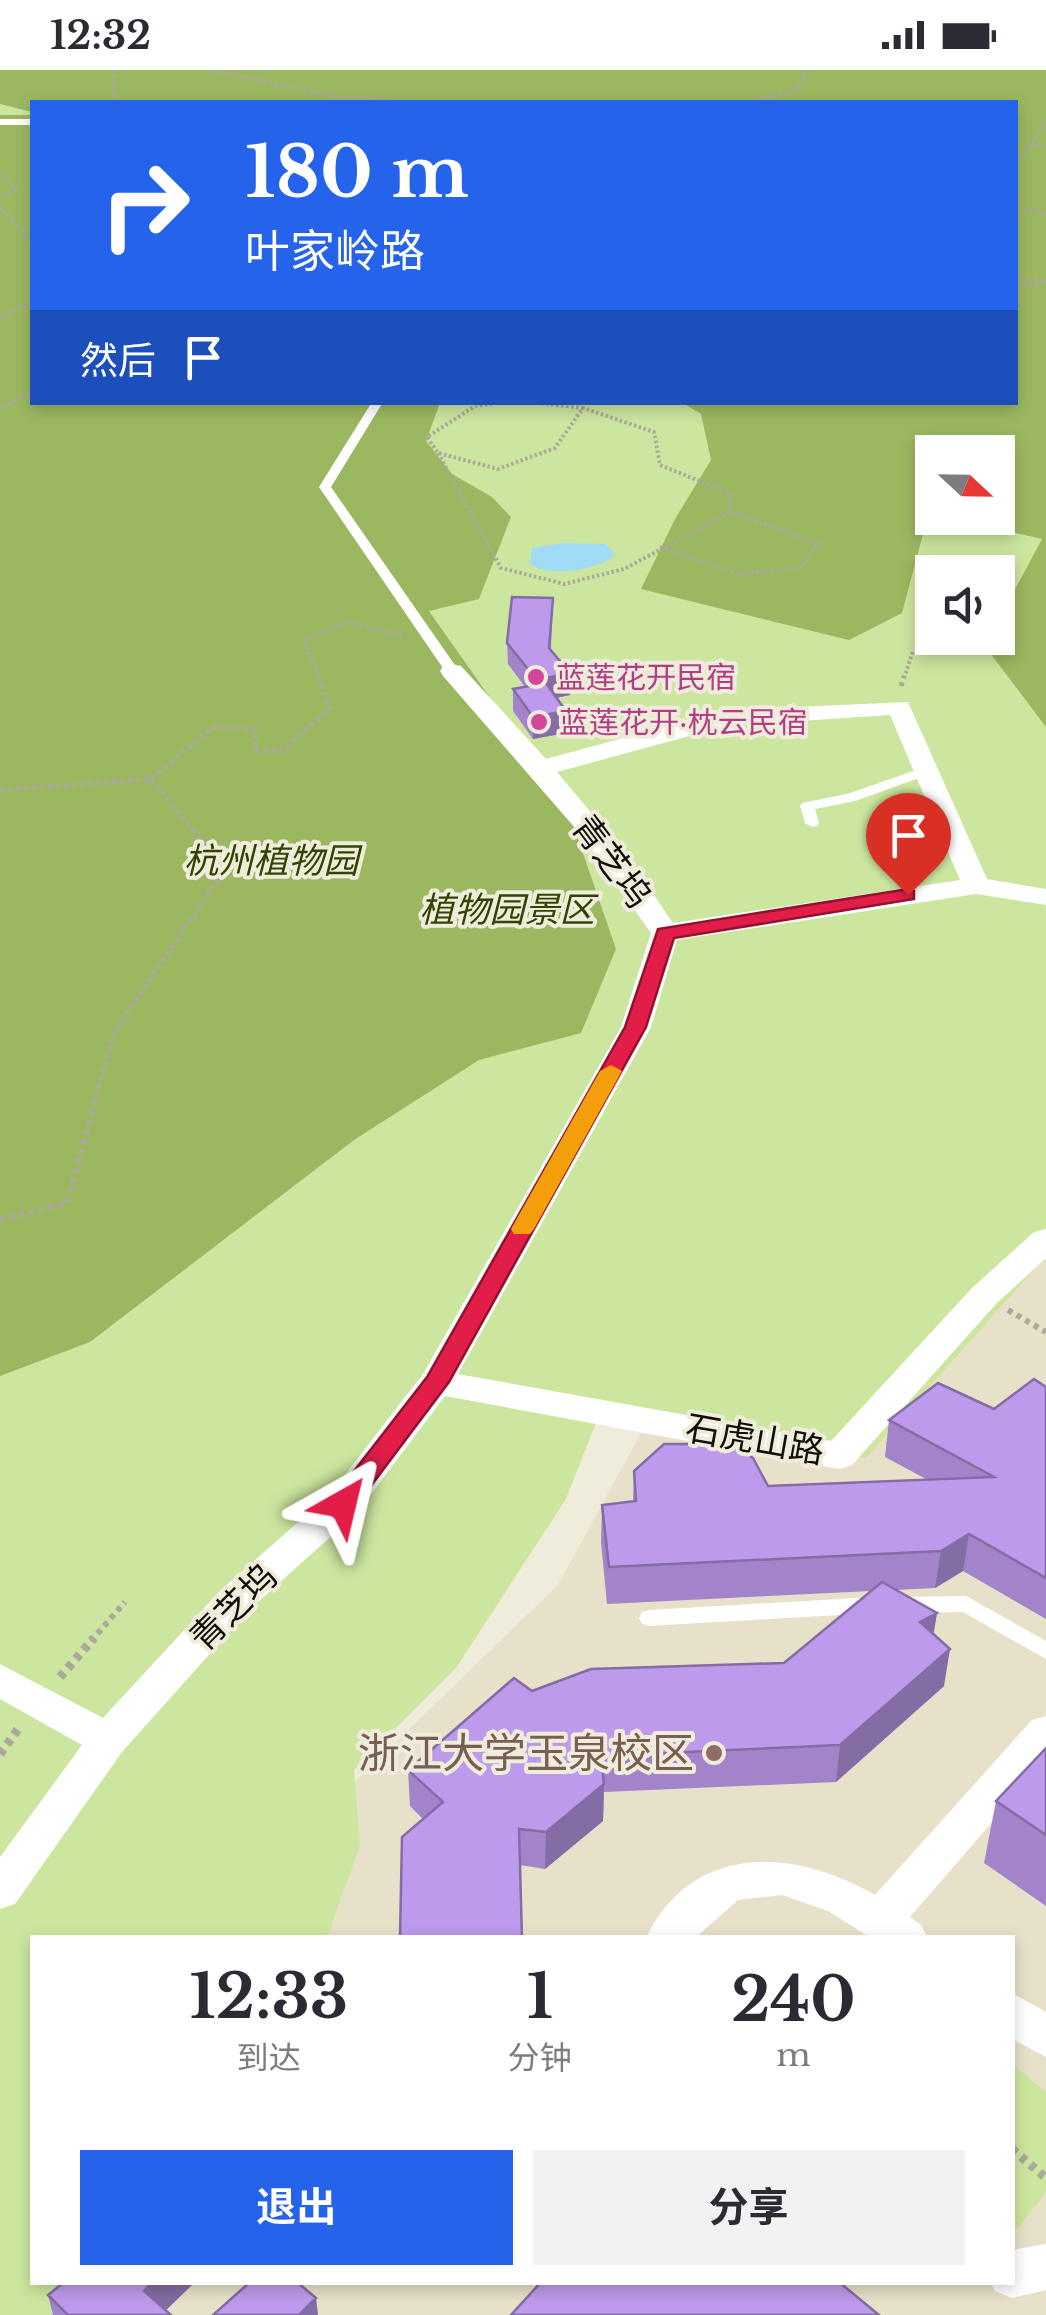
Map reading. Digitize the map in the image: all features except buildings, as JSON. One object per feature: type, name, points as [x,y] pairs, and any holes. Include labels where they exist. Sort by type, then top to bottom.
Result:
[{"type":"street","name":"青芝坞","points":[[0,1891],[108,1740],[235,1600],[343,1504],[436,1382],[636,1027],[665,933],[639,890],[445,658]]},
{"type":"street","points":[[540,769],[726,718],[899,707],[976,886]]},
{"type":"street","points":[[665,933],[976,886],[1046,898]]},
{"type":"street","name":"石虎山路","points":[[436,1382],[838,1456],[984,1296],[1046,1240]]},
{"type":"street","points":[[0,1680],[108,1740]]},
{"type":"street","points":[[670,1935],[692,1905],[730,1880],[768,1876],[808,1882],[861,1905],[894,1928],[1046,1732]]},
{"type":"street","points":[[1015,2015],[1046,2037]]},
{"type":"street","points":[[1015,2273],[1046,2267]]},
{"type":"lane","points":[[0,122],[30,122]]},
{"type":"lane","points":[[376,405],[325,487],[445,658]]},
{"type":"lane","points":[[812,823],[808,806],[850,798],[926,772]]},
{"type":"lane","points":[[649,1618],[829,1606],[966,1604],[1046,1652]]},
{"type":"path","points":[[114,70],[114,100]]},
{"type":"path","points":[[211,70],[338,97],[382,100]]},
{"type":"path","points":[[758,100],[796,90],[808,70]]},
{"type":"path","points":[[1018,157],[1046,121]]},
{"type":"path","points":[[1030,146],[1046,145]]},
{"type":"path","points":[[0,174],[17,190],[0,198]]},
{"type":"path","points":[[0,206],[30,240]]},
{"type":"path","points":[[1018,208],[1046,214]]},
{"type":"path","points":[[1018,279],[1045,281]]},
{"type":"path","points":[[1018,289],[1045,281]]},
{"type":"path","points":[[0,318],[30,303]]},
{"type":"path","points":[[0,408],[30,395]]},
{"type":"path","points":[[482,405],[427,436],[500,568],[564,584],[624,569],[660,547],[732,512],[818,544],[801,568],[740,574],[660,547]]},
{"type":"path","points":[[558,405],[583,408],[654,432],[660,465],[730,493],[732,512]]},
{"type":"path","points":[[438,453],[498,468],[555,448],[583,408]]},
{"type":"path","points":[[0,790],[150,779],[212,727],[255,729],[256,750],[280,751],[330,709],[306,640],[348,622],[445,658]]},
{"type":"path","points":[[899,707],[902,674],[913,651]]},
{"type":"path","points":[[0,1220],[67,1204],[114,1033],[224,869],[150,779]]},
{"type":"path","points":[[1015,2152],[1046,2178]]},
{"type":"shaded area","name":"浙江大学玉泉校区","points":[[1046,1256],[1046,2315],[0,2315],[0,2186],[30,2285],[1015,2285],[1015,1935],[196,1935],[558,1585],[641,1433],[845,1468],[1003,1294]]},
{"type":"green space","name":"植物园景区","points":[[0,70],[1046,70],[1046,1256],[866,1458],[603,1405],[566,1499],[456,1668],[354,1770],[360,1846],[328,1935],[30,1935],[30,2285],[180,2285],[164,2315],[0,2315]]},
{"type":"green space","points":[[0,70],[1046,70],[1046,727],[992,655],[1015,655],[1015,589],[1042,539],[1015,533],[1015,435],[915,435],[915,535],[923,535],[902,613],[849,640],[641,589],[675,519],[711,460],[701,414],[686,405],[1018,405],[1018,100],[30,100],[30,112],[0,104]]},
{"type":"green space","name":"杭州植物园","points":[[0,115],[30,115],[30,405],[439,405],[426,441],[452,474],[492,497],[511,517],[479,599],[429,611],[567,807],[616,949],[581,1033],[479,1060],[354,1140],[90,1342],[0,1376]]},
{"type":"green space","points":[[1015,2066],[1046,2092],[1046,2192],[1015,2229]]},
{"type":"water","points":[[564,543],[606,544],[615,555],[598,565],[573,570],[549,571],[530,564],[532,548]]},
{"type":"slow traffic","points":[[522,1229],[611,1071]]},
{"type":"place","name":"蓝莲花开民宿","points":[[536,677]]},
{"type":"place","name":"蓝莲花开·枕云民宿","points":[[539,722]]},
{"type":"place","name":"浙江大学玉泉校区","points":[[714,1753]]},
{"type":"route","points":[[343,1504],[436,1382],[636,1027],[665,933],[908,895]]}]
